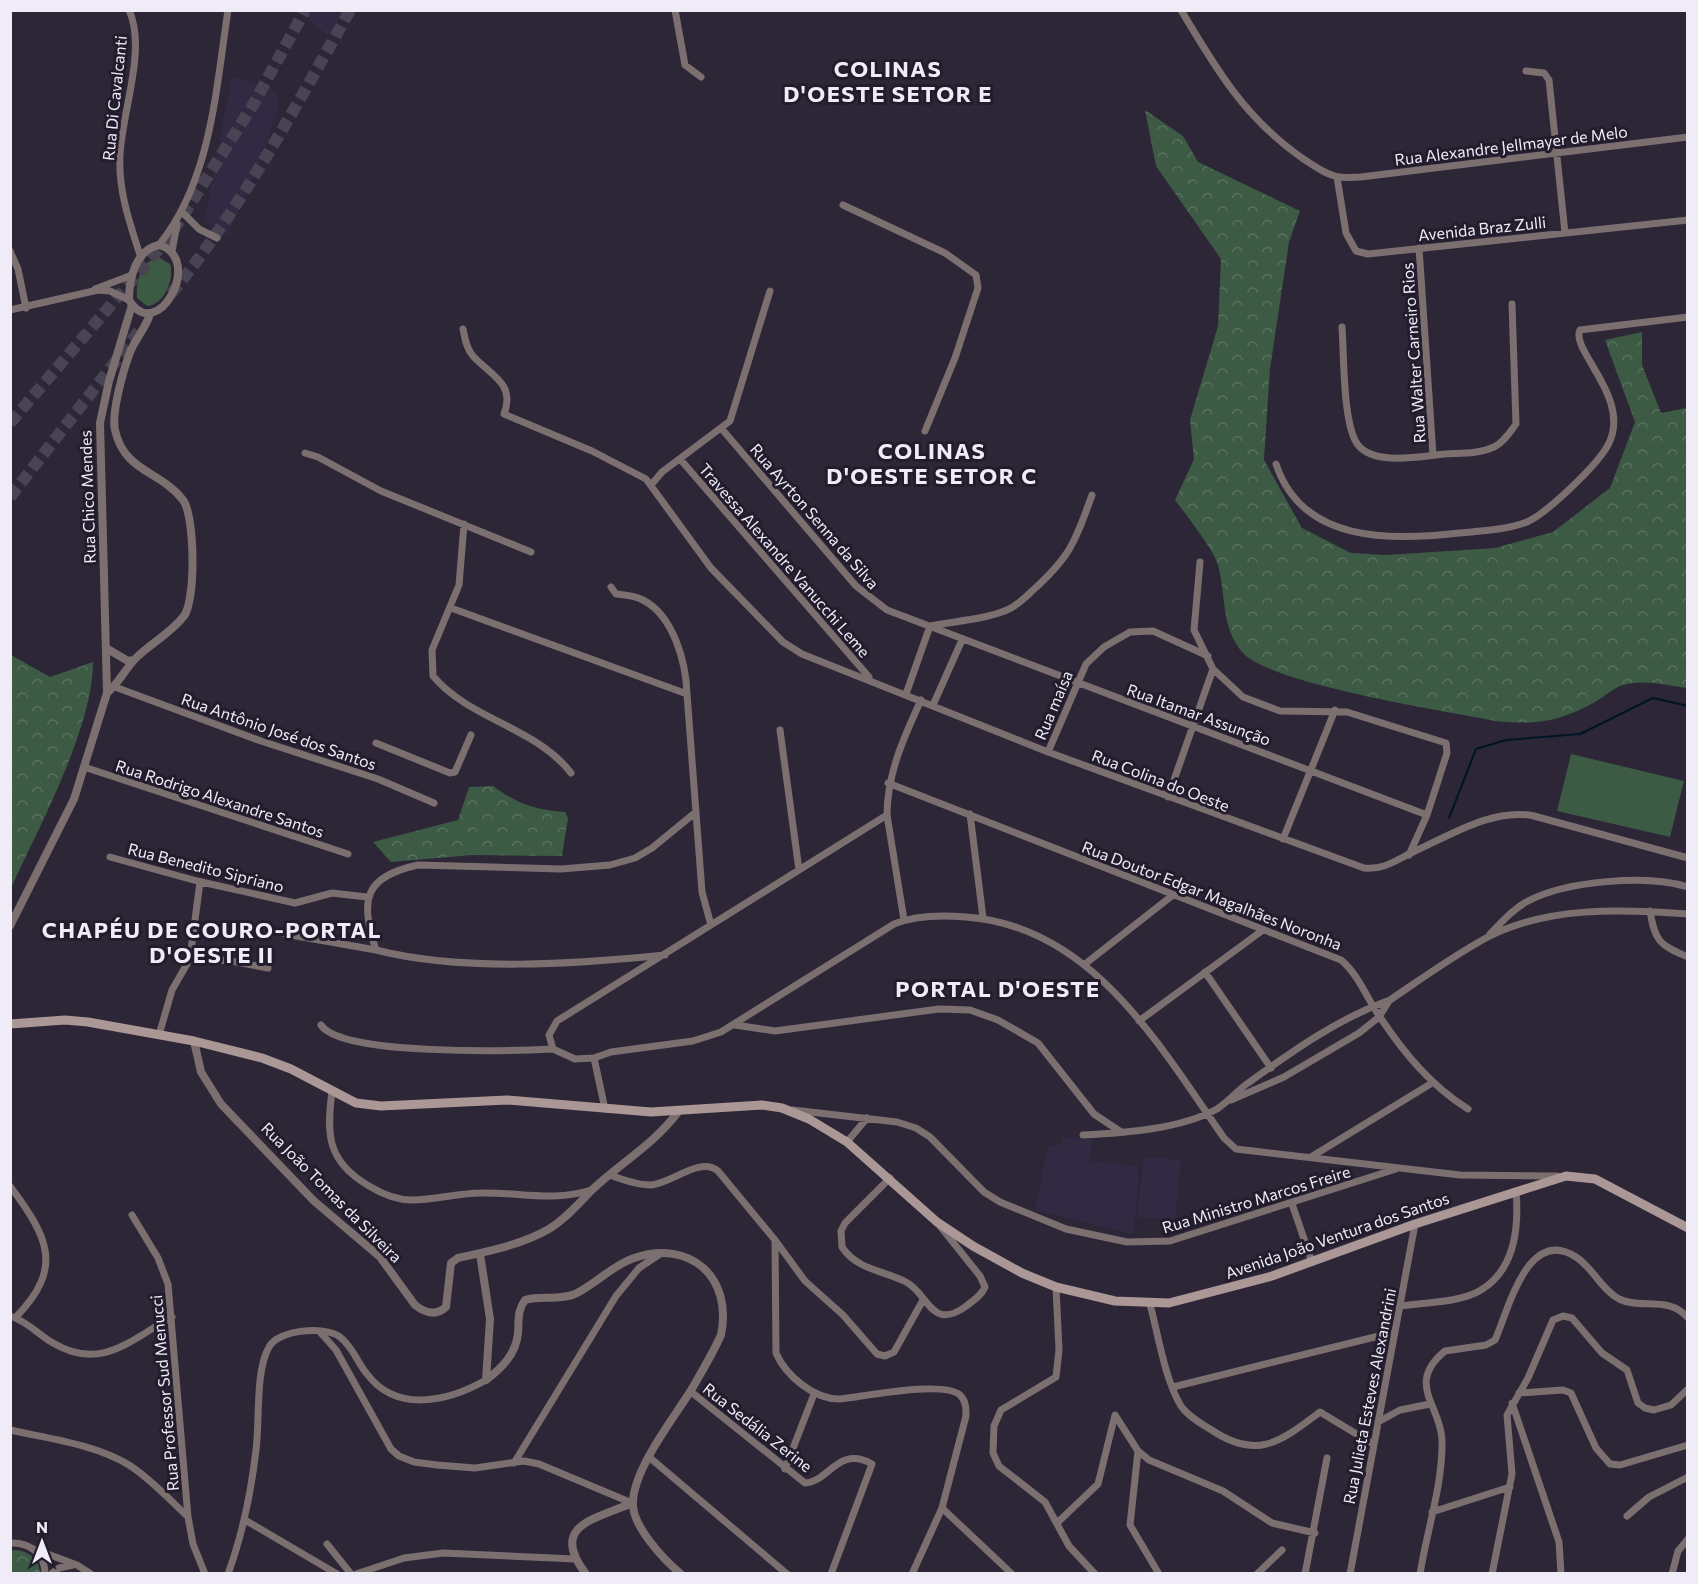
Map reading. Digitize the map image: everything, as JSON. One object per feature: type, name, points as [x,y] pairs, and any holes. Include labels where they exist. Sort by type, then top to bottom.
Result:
[{"type":"main road","name":"Avenida João Ventura dos Santos","points":[[10,1024],[64,1020],[194,1041],[262,1058],[291,1069],[332,1092],[356,1102],[381,1106],[507,1100],[606,1109],[678,1112],[762,1105],[789,1110],[847,1142],[937,1222],[1006,1265],[1056,1287],[1097,1298],[1150,1304],[1169,1303],[1201,1296],[1272,1276],[1415,1224],[1566,1176],[1595,1179],[1688,1228]]},
{"type":"street","name":"Rua Di Cavalcanti","points":[[129,10],[134,20],[136,45],[121,139],[121,191],[141,258]]},
{"type":"street","points":[[159,245],[179,215],[201,163],[208,136],[228,10]]},
{"type":"street","points":[[675,10],[685,65],[701,77]]},
{"type":"street","points":[[1181,10],[1226,83],[1255,119],[1283,144],[1316,167],[1338,177]]},
{"type":"street","points":[[1526,71],[1545,73],[1549,80],[1565,233]]},
{"type":"street","name":"Rua Alexandre Jellmayer de Melo","points":[[1338,177],[1361,177],[1688,137]]},
{"type":"street","name":"Avenida Braz Zulli","points":[[1338,177],[1346,233],[1356,251],[1368,254],[1688,220]]},
{"type":"street","points":[[843,205],[945,253],[976,275],[978,288],[956,358],[925,431]]},
{"type":"street","points":[[179,215],[217,238]]},
{"type":"street","points":[[87,292],[110,291],[142,312],[150,314],[162,309],[175,285],[178,268],[172,251],[179,215]]},
{"type":"street","points":[[130,303],[132,275],[141,258],[153,246],[159,245],[172,251]]},
{"type":"street","name":"Rua Walter Carneiro Rios","points":[[1419,248],[1433,455]]},
{"type":"street","points":[[10,251],[18,269],[26,308]]},
{"type":"street","points":[[10,310],[87,292],[132,275]]},
{"type":"street","points":[[463,329],[468,349],[504,386],[508,395],[504,414],[634,471],[651,485],[680,459],[721,428],[733,415],[770,291]]},
{"type":"street","name":"Rua Chico Mendes","points":[[10,926],[74,799],[107,693],[100,423],[130,303]]},
{"type":"street","points":[[1342,327],[1350,422],[1355,442],[1365,451],[1394,459],[1412,460],[1433,455],[1482,451],[1503,441],[1516,424],[1512,304]]},
{"type":"street","name":"Rua Chico Mendes","points":[[107,693],[115,687],[134,660],[186,615],[190,598],[192,542],[189,510],[172,489],[143,470],[121,451],[114,428],[116,405],[130,352],[150,314]]},
{"type":"street","points":[[1276,464],[1286,488],[1314,515],[1329,523],[1374,536],[1392,538],[1442,535],[1510,527],[1527,521],[1542,513],[1575,483],[1608,446],[1612,434],[1614,422],[1610,397],[1579,342],[1578,333],[1582,328],[1688,317]]},
{"type":"street","name":"Rua Ayrton Senna da Silva","points":[[721,428],[856,586],[887,610],[962,640]]},
{"type":"street","points":[[305,453],[318,457],[381,491],[531,552]]},
{"type":"street","name":"Travessa Alexandre Vanucchi Leme","points":[[680,459],[871,679]]},
{"type":"street","name":"Rua Colina do Oeste","points":[[651,485],[698,553],[783,642],[802,654],[871,679],[1048,752],[1283,839],[1364,868],[1383,868],[1484,821],[1520,814],[1688,858]]},
{"type":"street","points":[[906,694],[930,626],[998,613],[1010,609],[1022,600],[1068,555],[1092,495]]},
{"type":"street","points":[[464,524],[459,585],[451,608],[437,632],[432,650],[433,676],[465,703],[545,749],[571,773]]},
{"type":"street","points":[[1200,562],[1194,630],[1213,669],[1228,686],[1260,705],[1280,711],[1335,710],[1443,740],[1448,747],[1426,816],[1409,855]]},
{"type":"street","points":[[611,587],[616,594],[642,600],[659,614],[686,669],[702,892],[711,925]]},
{"type":"street","points":[[451,608],[687,694]]},
{"type":"street","name":"Rua maísa","points":[[1048,752],[1075,684],[1086,664],[1130,632],[1153,631],[1208,656]]},
{"type":"street","points":[[933,705],[962,640]]},
{"type":"street","name":"Rua Itamar Assunção","points":[[962,640],[1075,684],[1194,725],[1426,816]]},
{"type":"street","points":[[106,648],[128,661],[134,660]]},
{"type":"street","points":[[1168,797],[1213,669]]},
{"type":"street","name":"Rua Antônio José dos Santos","points":[[115,687],[261,741],[378,779],[434,803]]},
{"type":"street","points":[[904,920],[886,815],[888,783],[921,700]]},
{"type":"street","points":[[1283,839],[1335,710]]},
{"type":"street","points":[[780,730],[799,870]]},
{"type":"street","points":[[376,743],[450,773],[455,772],[460,764],[471,735]]},
{"type":"street","name":"Rua Rodrigo Alexandre Santos","points":[[84,767],[348,854]]},
{"type":"street","name":"Rua Doutor Edgar Magalhães Noronha","points":[[888,783],[1341,960],[1358,980],[1379,1017],[1432,1083],[1468,1109]]},
{"type":"street","points":[[376,950],[369,924],[367,897],[375,883],[397,869],[418,865],[561,869],[610,865],[635,858],[652,848],[696,812]]},
{"type":"street","points":[[970,814],[983,918]]},
{"type":"street","points":[[553,1049],[549,1035],[556,1021],[886,815]]},
{"type":"street","name":"Rua Benedito Sipriano","points":[[110,857],[200,882],[295,903],[332,893],[367,897]]},
{"type":"street","points":[[1083,1135],[1122,1133],[1206,1114],[1338,1024],[1390,1000],[1488,937],[1518,907],[1550,892],[1570,887],[1648,881],[1688,887]]},
{"type":"street","points":[[159,1035],[172,990],[189,957],[200,882]]},
{"type":"street","points":[[1085,964],[1173,895]]},
{"type":"street","points":[[1488,937],[1524,924],[1593,911],[1688,914]]},
{"type":"street","points":[[1650,911],[1653,929],[1660,943],[1688,957]]},
{"type":"street","points":[[321,1025],[331,1034],[379,1046],[482,1050],[553,1049],[575,1059],[594,1058],[611,1052],[706,1038],[735,1026],[878,933],[904,920],[955,916],[983,918],[1027,930],[1085,964],[1101,977],[1139,1021],[1224,1138],[1236,1149],[1399,1168],[1502,1177],[1566,1176]]},
{"type":"street","points":[[1139,1021],[1263,930]]},
{"type":"street","points":[[285,934],[440,960],[566,964],[665,955]]},
{"type":"street","points":[[189,957],[231,961],[267,968]]},
{"type":"street","points":[[1205,972],[1271,1068]]},
{"type":"street","points":[[1225,1102],[1284,1077],[1359,1033],[1379,1017],[1390,1000]]},
{"type":"street","points":[[735,1026],[776,1031],[939,1009],[970,1010],[998,1020],[1038,1043],[1094,1114],[1122,1133]]},
{"type":"street","name":"Rua João Tomas da Silveira","points":[[194,1041],[201,1072],[221,1104],[314,1201],[380,1257],[415,1305],[423,1311],[441,1312],[446,1307],[450,1298],[451,1263],[458,1258],[480,1254],[527,1239],[549,1229],[567,1216],[593,1189],[666,1127],[678,1112]]},
{"type":"street","points":[[594,1058],[606,1109]]},
{"type":"street","points":[[1311,1157],[1432,1083]]},
{"type":"street","points":[[332,1092],[329,1116],[335,1155],[344,1168],[356,1178],[393,1197],[410,1200],[478,1193],[566,1196],[593,1189]]},
{"type":"street","name":"Rua Ministro Marcos Freire","points":[[789,1110],[897,1122],[923,1131],[974,1182],[1000,1202],[1066,1229],[1127,1242],[1170,1241],[1292,1204],[1399,1168]]},
{"type":"street","points":[[847,1142],[867,1118]]},
{"type":"street","points":[[610,1175],[652,1185],[700,1167],[714,1167],[775,1240],[805,1281],[843,1315],[878,1354],[885,1356],[894,1352],[923,1300]]},
{"type":"street","points":[[890,1178],[845,1223],[841,1231],[842,1247],[856,1262],[908,1282],[932,1311],[940,1314],[956,1312],[980,1295],[985,1287],[980,1276],[937,1222]]},
{"type":"street","points":[[10,1186],[37,1224],[46,1249],[47,1264],[36,1295],[13,1317],[58,1346],[100,1356],[118,1349],[172,1317]]},
{"type":"street","points":[[1400,1306],[1472,1294],[1494,1280],[1516,1239],[1516,1191]]},
{"type":"street","points":[[1292,1204],[1312,1262]]},
{"type":"street","name":"Rua Professor Sud Menucci","points":[[132,1215],[158,1258],[168,1284],[188,1517],[193,1544],[205,1574]]},
{"type":"street","name":"Rua Julieta Esteves Alexandrini","points":[[1350,1574],[1415,1224]]},
{"type":"street","points":[[775,1240],[776,1353],[790,1373],[814,1394],[823,1398],[839,1399],[936,1388],[960,1395],[965,1401],[966,1416],[942,1508],[912,1574]]},
{"type":"street","points":[[1420,1574],[1432,1512],[1442,1438],[1440,1425],[1426,1395],[1427,1377],[1440,1354],[1453,1348],[1486,1345],[1495,1340],[1518,1281],[1526,1268],[1543,1255],[1553,1252],[1575,1256],[1606,1289],[1621,1300],[1664,1304],[1683,1312],[1688,1317]]},
{"type":"street","points":[[480,1254],[490,1319],[486,1380]]},
{"type":"street","points":[[514,1463],[621,1289],[639,1268],[660,1254]]},
{"type":"street","points":[[228,1574],[245,1520],[256,1449],[263,1367],[270,1345],[287,1334],[320,1332],[335,1334],[341,1338],[378,1386],[392,1395],[409,1399],[447,1398],[486,1380],[512,1353],[517,1342],[518,1314],[525,1300],[573,1295],[622,1263],[660,1254],[678,1257],[705,1268],[711,1274],[722,1295],[724,1309],[722,1335],[649,1457],[632,1503],[639,1523],[650,1541],[681,1574]]},
{"type":"street","points":[[1056,1287],[1059,1350],[1056,1377],[1001,1410],[994,1426],[993,1453],[999,1466],[1044,1502],[1069,1546],[1095,1574]]},
{"type":"street","points":[[1150,1304],[1173,1387],[1181,1406],[1191,1417],[1239,1445],[1257,1447],[1285,1438],[1320,1412],[1373,1444]]},
{"type":"street","points":[[1492,1574],[1510,1487],[1512,1456],[1506,1420],[1512,1403],[1532,1370],[1548,1327],[1553,1320],[1563,1316],[1572,1318],[1602,1353],[1627,1370],[1641,1406],[1654,1410],[1671,1406],[1688,1389]]},
{"type":"street","points":[[320,1332],[336,1350],[391,1449],[399,1456],[414,1462],[475,1468],[524,1461],[539,1464],[632,1503]]},
{"type":"street","points":[[1173,1387],[1395,1332]]},
{"type":"street","points":[[1519,1392],[1563,1390],[1571,1393],[1596,1448],[1610,1464],[1620,1465],[1688,1445]]},
{"type":"street","name":"Rua Sedália Zerine","points":[[690,1391],[785,1469],[807,1484],[842,1461],[858,1459],[872,1464],[831,1574]]},
{"type":"street","points":[[785,1469],[814,1394]]},
{"type":"street","points":[[1512,1403],[1559,1542],[1562,1574]]},
{"type":"street","points":[[1378,1422],[1400,1410],[1430,1404]]},
{"type":"street","points":[[1057,1523],[1098,1484],[1115,1415],[1138,1451],[1162,1467],[1223,1491],[1272,1523],[1315,1533]]},
{"type":"street","points":[[10,1430],[86,1447],[117,1458],[131,1467],[188,1517]]},
{"type":"street","points":[[1138,1451],[1130,1525],[1159,1574]]},
{"type":"street","points":[[649,1457],[787,1574]]},
{"type":"street","points":[[1305,1574],[1315,1533],[1327,1458]]},
{"type":"street","points":[[1627,1516],[1649,1497],[1688,1476]]},
{"type":"street","points":[[1432,1512],[1510,1487]]},
{"type":"street","points":[[586,1574],[575,1560],[572,1542],[580,1525],[632,1503]]},
{"type":"street","points":[[942,1508],[1012,1574]]},
{"type":"street","points":[[245,1520],[337,1574]]},
{"type":"street","points":[[1672,1574],[1678,1551],[1688,1539]]},
{"type":"street","points":[[10,1543],[19,1543],[77,1564],[91,1574]]},
{"type":"street","points":[[327,1544],[351,1574]]},
{"type":"street","points":[[34,1549],[42,1557],[45,1574]]},
{"type":"street","points":[[1257,1574],[1282,1550]]},
{"type":"street","points":[[356,1574],[404,1558],[443,1553],[575,1560]]},
{"type":"street","points":[[51,1574],[67,1565],[77,1564]]},
{"type":"shaded area","points":[[301,11],[344,11],[328,36]]},
{"type":"shaded area","points":[[232,77],[271,88],[279,104],[264,153],[228,235],[204,221]]},
{"type":"shaded area","points":[[1063,1137],[1092,1140],[1090,1161],[1139,1166],[1134,1234],[1035,1210],[1048,1145],[1062,1145]]},
{"type":"shaded area","points":[[1144,1157],[1181,1160],[1175,1220],[1137,1217]]},
{"type":"green space","points":[[1145,110],[1183,136],[1198,162],[1300,211],[1289,242],[1270,369],[1264,460],[1302,528],[1351,553],[1386,555],[1495,548],[1553,532],[1610,488],[1635,422],[1605,340],[1642,332],[1642,365],[1661,413],[1687,408],[1687,688],[1655,683],[1631,683],[1619,686],[1582,709],[1558,718],[1523,723],[1496,721],[1321,685],[1259,664],[1242,652],[1235,642],[1227,621],[1218,565],[1211,551],[1175,500],[1194,459],[1190,420],[1218,326],[1221,259],[1156,166]]},
{"type":"green space","points":[[158,257],[170,264],[171,276],[163,296],[153,305],[147,306],[137,298],[138,279],[143,268]]},
{"type":"green space","points":[[11,655],[50,677],[93,662],[91,688],[74,746],[49,807],[11,888]]},
{"type":"green space","points":[[1571,754],[1684,781],[1670,837],[1557,811]]},
{"type":"green space","points":[[493,786],[527,805],[565,812],[568,818],[562,856],[472,855],[391,862],[373,842],[458,820],[469,787]]},
{"type":"green space","points":[[11,1551],[25,1552],[32,1557],[38,1564],[40,1573],[11,1573]]},
{"type":"waterway","points":[[1449,818],[1476,749],[1506,740],[1580,734],[1653,698],[1688,706]]},
{"type":"tunnel","points":[[10,423],[170,236],[253,105],[305,10]]},
{"type":"tunnel","points":[[171,294],[197,261],[244,192],[350,10]]},
{"type":"tunnel","points":[[10,497],[140,330]]},
{"type":"district","name":"COLINAS D'OESTE SETOR E","points":[[888,80]]},
{"type":"district","name":"COLINAS D'OESTE SETOR C","points":[[932,462]]},
{"type":"district","name":"CHAPÉU DE COURO-PORTAL D'OESTE II","points":[[212,942]]},
{"type":"district","name":"PORTAL D'OESTE","points":[[998,988]]}]
